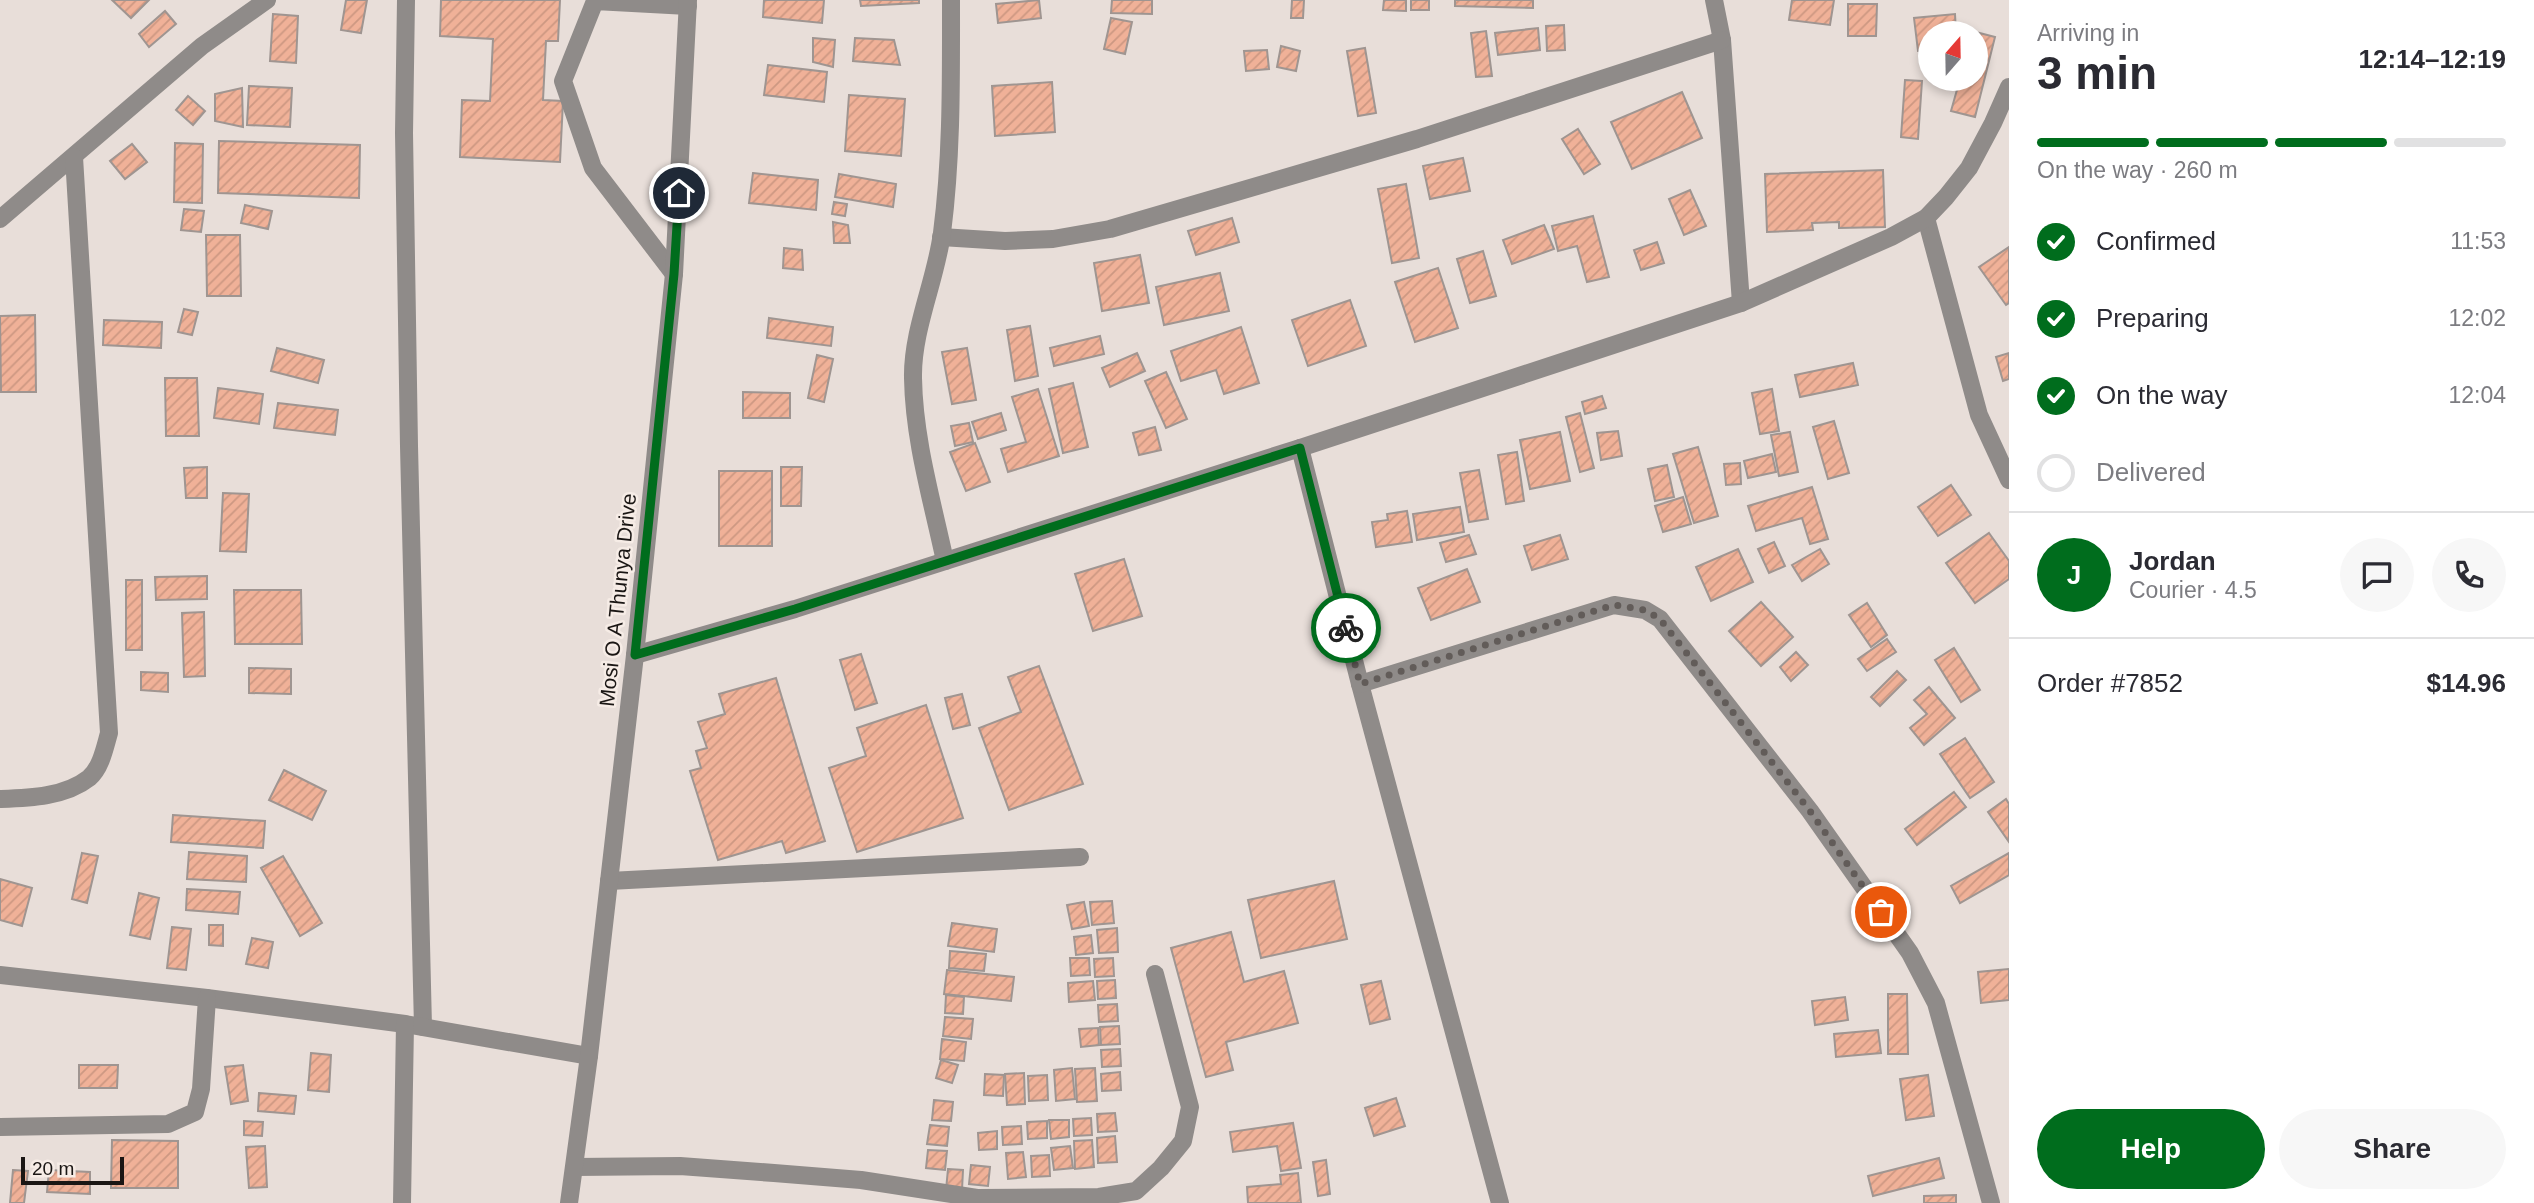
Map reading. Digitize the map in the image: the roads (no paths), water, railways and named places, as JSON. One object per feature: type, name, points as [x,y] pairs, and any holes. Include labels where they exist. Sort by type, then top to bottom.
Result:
[{"type":"street","points":[[0,219],[202,47],[267,0]]},
{"type":"street","points":[[406,0],[404,133],[408,432],[423,1027]]},
{"type":"street","points":[[945,561],[917,435],[913,376],[921,319],[942,237],[952,101],[951,0]]},
{"type":"street","points":[[1714,0],[1722,40],[1741,303]]},
{"type":"street","points":[[674,274],[593,168],[563,81],[595,1],[688,3]]},
{"type":"street","name":"Mosi O A Thunya Drive","points":[[569,1203],[589,1056],[635,655],[674,274],[688,3]]},
{"type":"street","points":[[942,237],[1005,241],[1053,239],[1110,229],[1417,139],[1722,40]]},
{"type":"street","points":[[635,655],[795,609],[1300,448],[1741,303],[1891,237],[1926,218],[1946,198],[1969,168],[2009,87]]},
{"type":"street","points":[[0,799],[38,797],[67,789],[90,777],[104,753],[109,733],[74,157]]},
{"type":"street","points":[[1926,218],[1979,415],[2009,480]]},
{"type":"street","points":[[1300,448],[1360,684],[1500,1203]]},
{"type":"street","points":[[1360,684],[1614,605],[1645,610],[1660,619],[1810,811],[1924,976],[1936,1003],[1991,1203]]},
{"type":"street","points":[[609,881],[1080,857]]},
{"type":"street","points":[[575,1167],[680,1166],[760,1172],[861,1180],[977,1198],[1099,1197],[1136,1191],[1161,1168],[1183,1141],[1190,1107],[1155,974]]},
{"type":"street","points":[[0,975],[405,1024],[589,1056]]},
{"type":"street","points":[[0,1127],[168,1124],[195,1112],[201,1088],[207,998]]},
{"type":"street","points":[[402,1203],[405,1024]]}]
